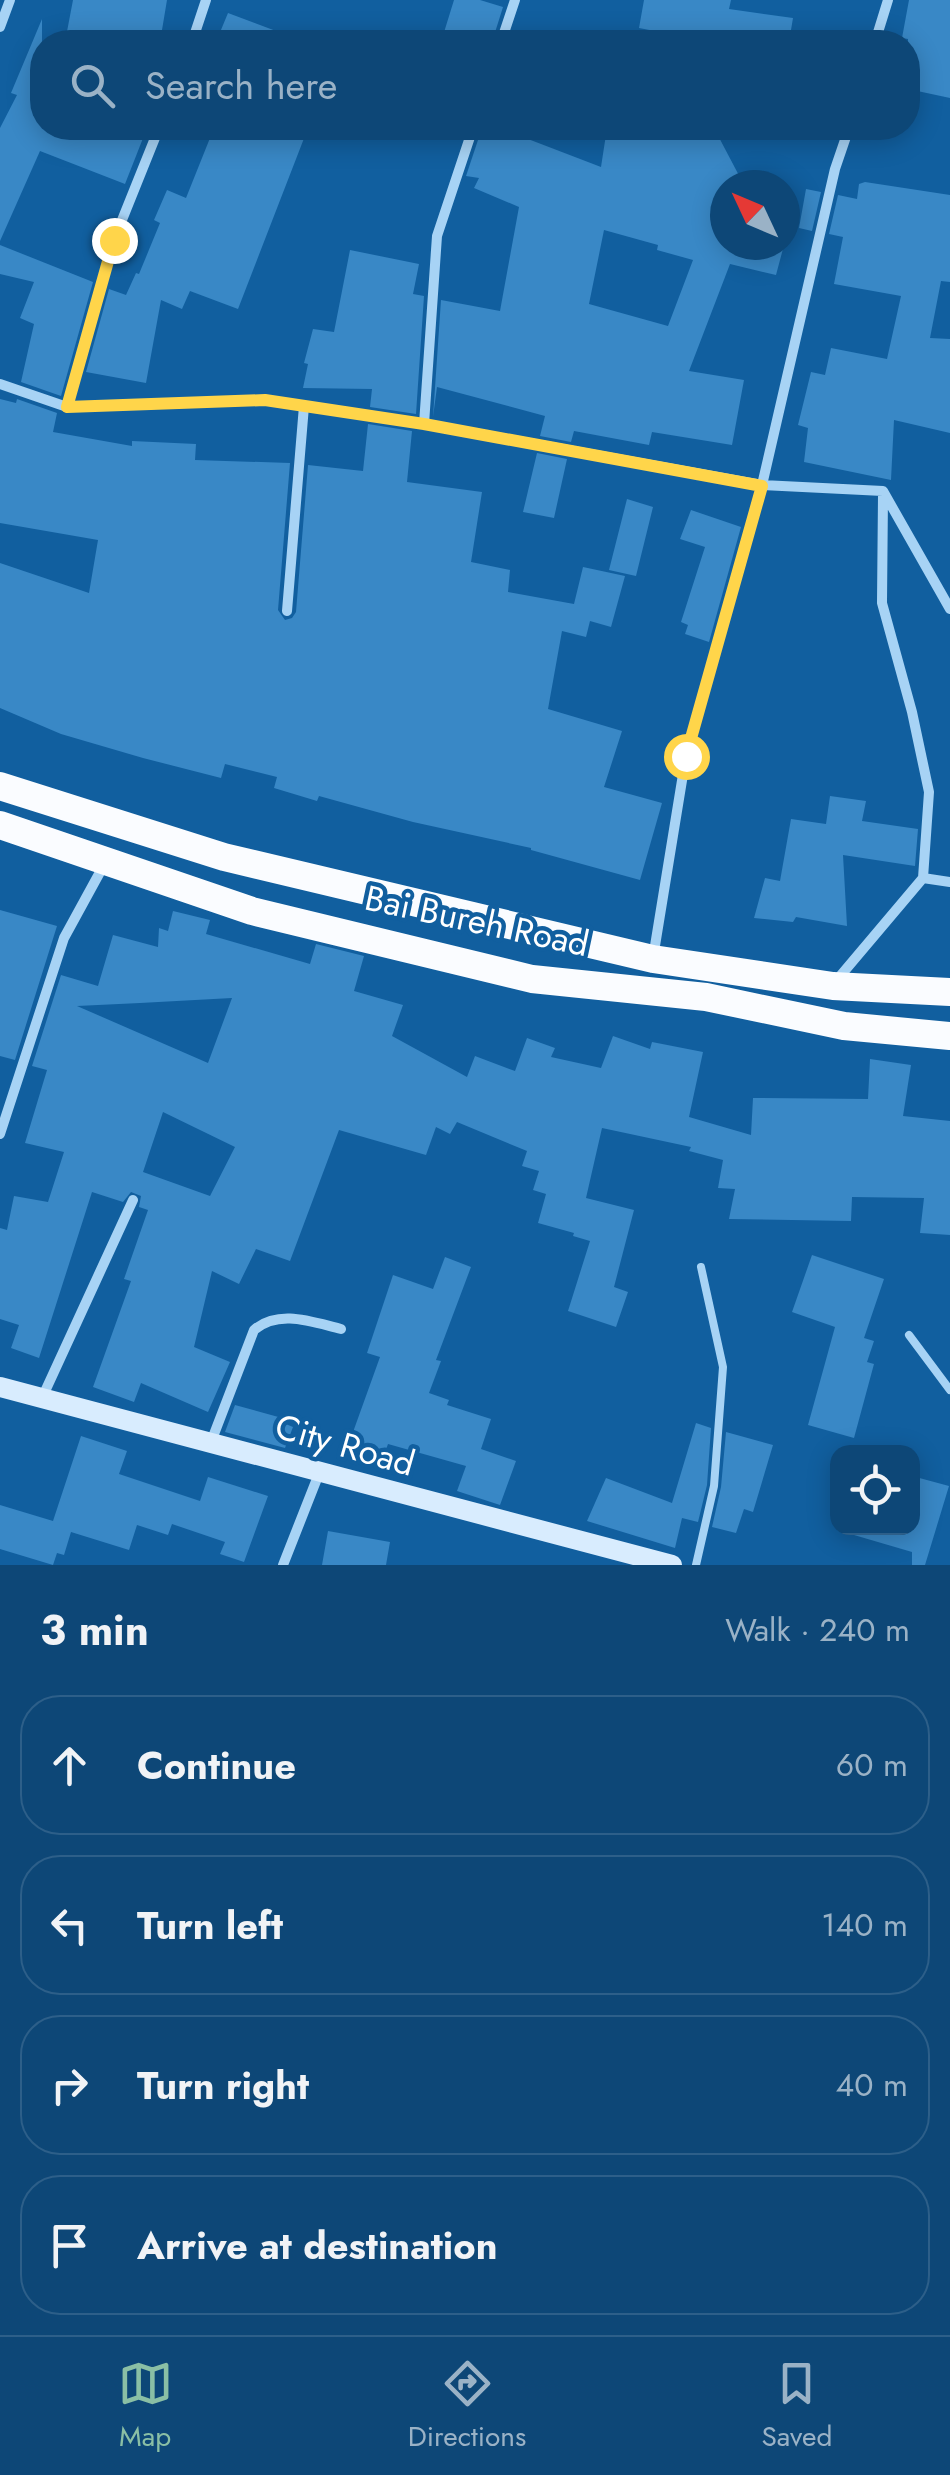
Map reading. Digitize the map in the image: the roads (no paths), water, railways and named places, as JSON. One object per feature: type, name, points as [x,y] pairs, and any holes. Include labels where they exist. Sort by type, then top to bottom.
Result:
[{"type":"highway","name":"Bai Bureh Road","points":[[0,786],[224,857],[652,959],[833,986],[950,992]]},
{"type":"highway","name":"Bai Bureh Road","points":[[0,825],[252,911],[532,979],[706,997],[844,1026],[950,1036]]},
{"type":"main road","name":"City Road","points":[[0,1388],[669,1565]]},
{"type":"street","points":[[0,27],[10,0]]},
{"type":"street","points":[[196,30],[206,0]]},
{"type":"street","points":[[504,30],[514,0]]},
{"type":"street","points":[[879,30],[888,0]]},
{"type":"street","points":[[67,407],[114,240],[154,140]]},
{"type":"street","points":[[424,424],[437,236],[469,140]]},
{"type":"street","points":[[652,959],[686,756],[762,486],[844,140]]},
{"type":"street","points":[[0,384],[67,407],[265,400],[424,424],[762,486],[884,491]]},
{"type":"street","points":[[287,612],[304,406]]},
{"type":"street","points":[[884,491],[950,609]]},
{"type":"street","points":[[833,986],[922,878],[928,792],[912,712],[882,603],[884,491]]},
{"type":"street","points":[[0,1134],[64,938],[105,863]]},
{"type":"street","points":[[922,878],[950,882]]},
{"type":"street","points":[[42,1398],[133,1200]]},
{"type":"street","points":[[211,1442],[254,1330],[266,1320],[284,1318],[341,1329]]},
{"type":"street","points":[[284,1565],[320,1471]]},
{"type":"lane","points":[[696,1565],[714,1486],[722,1367],[701,1267]]},
{"type":"lane","points":[[909,1335],[950,1390]]}]
